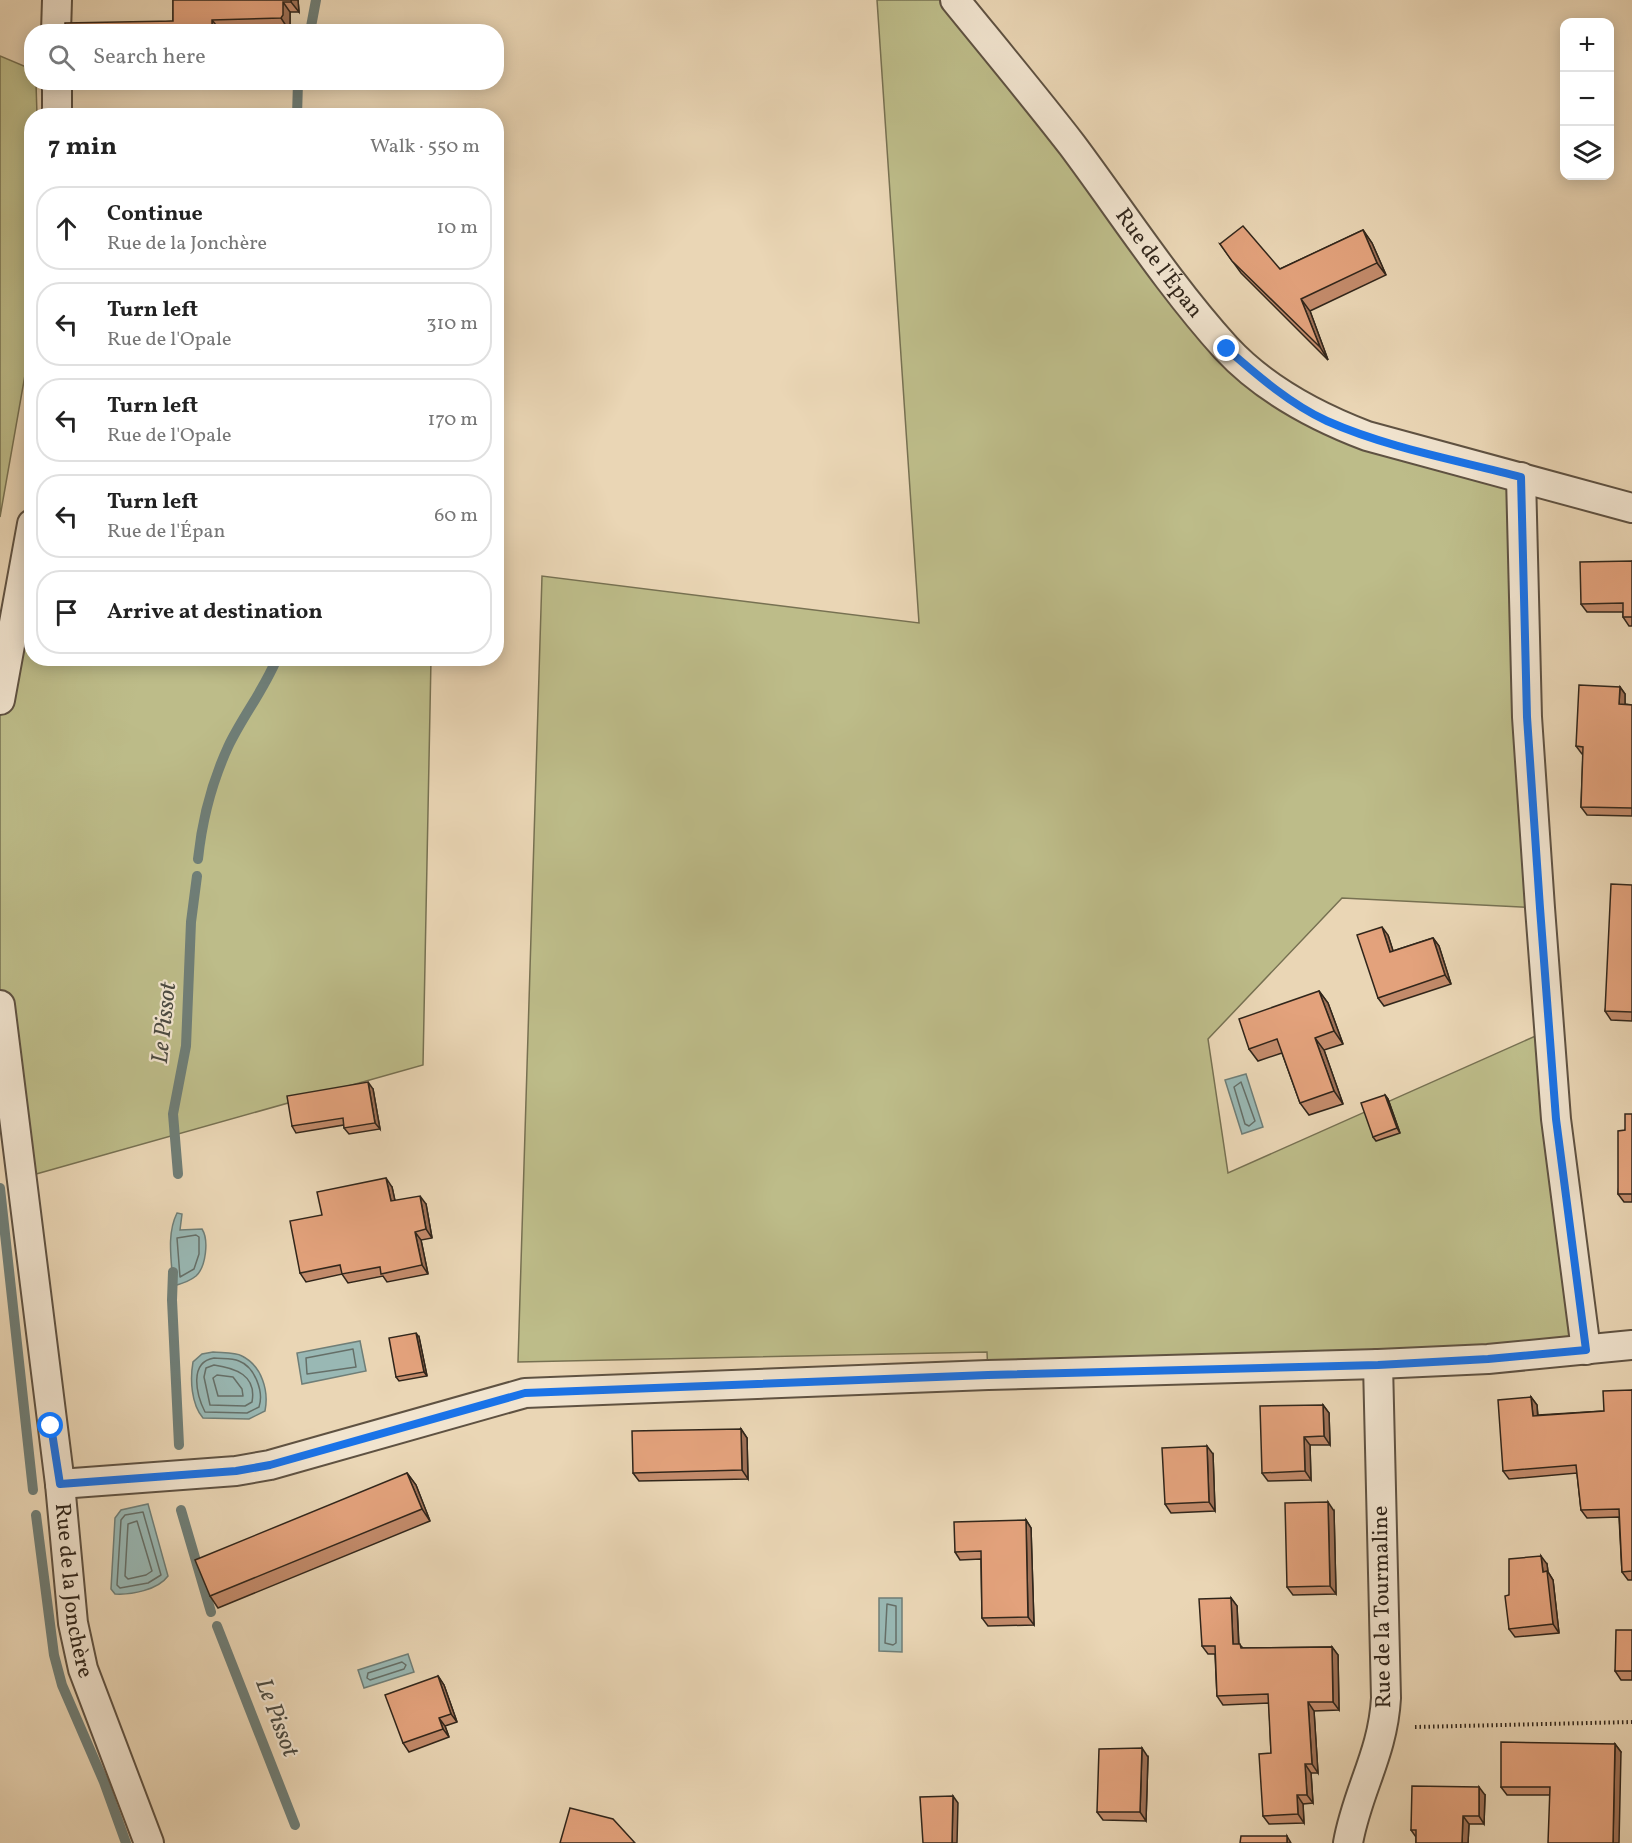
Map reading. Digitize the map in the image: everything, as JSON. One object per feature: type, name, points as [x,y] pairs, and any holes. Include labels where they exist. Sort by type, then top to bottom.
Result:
[{"type":"street","points":[[56,24],[57,0]]},
{"type":"street","name":"Rue de l'Épan","points":[[955,0],[1072,145],[1127,222],[1227,349],[1261,378],[1326,420],[1357,432],[1632,508]]},
{"type":"street","points":[[57,90],[57,108]]},
{"type":"street","points":[[1521,477],[1527,717],[1540,908],[1556,1119],[1586,1350]]},
{"type":"street","points":[[0,700],[24,568]]},
{"type":"street","name":"Rue de la Jonchère","points":[[0,1005],[60,1484],[73,1623],[83,1669],[149,1843]]},
{"type":"street","points":[[60,1484],[236,1471],[270,1465],[525,1393],[988,1375],[1378,1365],[1488,1359],[1632,1345]]},
{"type":"street","name":"Rue de la Tourmaline","points":[[1348,1843],[1384,1728],[1387,1666],[1378,1365]]},
{"type":"path","points":[[1384,1728],[1632,1722]]},
{"type":"shaded area","points":[[877,0],[955,0],[1127,222],[1291,398],[1521,477],[1540,908],[1342,898],[1208,1039],[1228,1173],[1549,1030],[1586,1350],[988,1375],[987,1352],[518,1362],[542,576],[919,623]]},
{"type":"shaded area","points":[[0,56],[24,66],[24,90],[36,90],[37,108],[24,108],[24,381],[0,517]]},
{"type":"shaded area","points":[[24,558],[24,666],[431,666],[423,1065],[22,1178],[0,1004],[0,700]]},
{"type":"water","points":[[1246,1074],[1263,1127],[1242,1134],[1225,1080]]},
{"type":"water","points":[[177,1213],[182,1214],[180,1230],[202,1229],[206,1246],[202,1266],[196,1276],[173,1286],[171,1239]]},
{"type":"water","points":[[360,1341],[366,1371],[302,1384],[297,1353]]},
{"type":"water","points":[[213,1352],[239,1355],[255,1366],[265,1387],[265,1411],[249,1419],[203,1418],[196,1406],[192,1391],[193,1362],[202,1354]]},
{"type":"water","points":[[148,1504],[168,1576],[158,1585],[144,1591],[115,1594],[111,1589],[115,1518],[121,1510]]},
{"type":"water","points":[[879,1598],[902,1598],[902,1652],[879,1651]]},
{"type":"water","points":[[408,1654],[414,1672],[364,1688],[358,1670]]},
{"type":"building","points":[[173,0],[291,0],[291,2],[283,2],[281,18],[212,20],[212,24],[65,24],[173,21]]},
{"type":"building","points":[[1243,226],[1280,269],[1363,230],[1377,263],[1301,299],[1320,347],[1232,261],[1220,244]]},
{"type":"building","points":[[1632,561],[1632,617],[1623,617],[1623,603],[1581,604],[1580,562]]},
{"type":"building","points":[[1579,685],[1620,687],[1619,704],[1632,705],[1632,808],[1581,807],[1583,747],[1576,746]]},
{"type":"building","points":[[1611,884],[1632,885],[1632,1012],[1605,1011]]},
{"type":"building","points":[[1382,927],[1390,952],[1433,938],[1445,975],[1378,998],[1357,935]]},
{"type":"building","points":[[1319,991],[1334,1031],[1315,1038],[1334,1091],[1300,1103],[1277,1039],[1249,1049],[1239,1019]]},
{"type":"building","points":[[368,1082],[375,1123],[344,1128],[343,1118],[292,1126],[287,1096]]},
{"type":"building","points":[[1385,1095],[1397,1128],[1373,1137],[1361,1103]]},
{"type":"building","points":[[1625,1114],[1632,1114],[1632,1194],[1618,1194],[1618,1131],[1625,1130]]},
{"type":"building","points":[[386,1178],[391,1201],[420,1196],[426,1229],[415,1232],[422,1265],[381,1274],[380,1267],[342,1274],[340,1265],[300,1273],[290,1221],[322,1215],[317,1192]]},
{"type":"building","points":[[416,1333],[424,1372],[396,1377],[389,1338]]},
{"type":"building","points":[[1632,1390],[1632,1571],[1622,1572],[1619,1509],[1581,1510],[1576,1465],[1503,1471],[1498,1400],[1531,1397],[1533,1416],[1604,1411],[1603,1391]]},
{"type":"building","points":[[1323,1405],[1324,1436],[1304,1437],[1305,1471],[1262,1473],[1260,1406]]},
{"type":"building","points":[[741,1429],[742,1470],[633,1473],[632,1431]]},
{"type":"building","points":[[1207,1446],[1209,1502],[1165,1504],[1162,1448]]},
{"type":"building","points":[[407,1473],[422,1509],[210,1596],[195,1560]]},
{"type":"building","points":[[1328,1502],[1330,1586],[1287,1587],[1285,1503]]},
{"type":"building","points":[[1026,1520],[1028,1617],[982,1618],[981,1551],[955,1552],[954,1522]]},
{"type":"building","points":[[1541,1556],[1543,1572],[1547,1571],[1553,1624],[1509,1629],[1505,1596],[1509,1595],[1509,1559]]},
{"type":"building","points":[[1231,1598],[1233,1644],[1240,1644],[1241,1648],[1332,1647],[1333,1702],[1308,1702],[1312,1764],[1305,1764],[1307,1795],[1297,1795],[1298,1814],[1263,1816],[1259,1754],[1271,1753],[1268,1694],[1217,1696],[1215,1646],[1202,1646],[1199,1599]]},
{"type":"building","points":[[1616,1630],[1632,1630],[1632,1671],[1615,1671]]},
{"type":"building","points":[[438,1676],[451,1714],[439,1718],[443,1729],[403,1743],[385,1695]]},
{"type":"building","points":[[1501,1742],[1615,1744],[1613,1843],[1548,1843],[1550,1787],[1501,1787]]},
{"type":"building","points":[[1142,1748],[1140,1812],[1097,1812],[1099,1749]]},
{"type":"building","points":[[1412,1786],[1479,1787],[1479,1816],[1463,1816],[1462,1843],[1416,1843],[1416,1830],[1411,1830]]},
{"type":"building","points":[[953,1796],[952,1843],[923,1843],[920,1797]]},
{"type":"building","points":[[570,1808],[613,1819],[635,1843],[560,1843]]},
{"type":"building","points":[[1241,1836],[1287,1836],[1287,1843],[1240,1843]]},
{"type":"waterway","name":"Le Pissot","points":[[312,24],[316,0]]},
{"type":"waterway","name":"Le Pissot","points":[[297,108],[298,90]]},
{"type":"waterway","name":"Le Pissot","points":[[198,859],[208,802],[222,760],[273,666]]},
{"type":"waterway","name":"Le Pissot","points":[[178,1174],[173,1114],[186,1046],[191,922],[197,876]]},
{"type":"waterway","points":[[0,1188],[33,1490]]},
{"type":"waterway","name":"Le Pissot","points":[[173,1272],[172,1300],[179,1445]]},
{"type":"waterway","name":"Le Pissot","points":[[181,1510],[211,1612]]},
{"type":"waterway","points":[[36,1515],[54,1655],[62,1685],[104,1782],[126,1843]]},
{"type":"waterway","name":"Le Pissot","points":[[217,1626],[295,1825]]},
{"type":"route","points":[[51,1426],[60,1484],[236,1471],[270,1465],[525,1393],[988,1375],[1378,1365],[1488,1359],[1586,1350],[1556,1119],[1540,908],[1527,717],[1521,477],[1367,436],[1326,420],[1261,378],[1227,349]]}]
